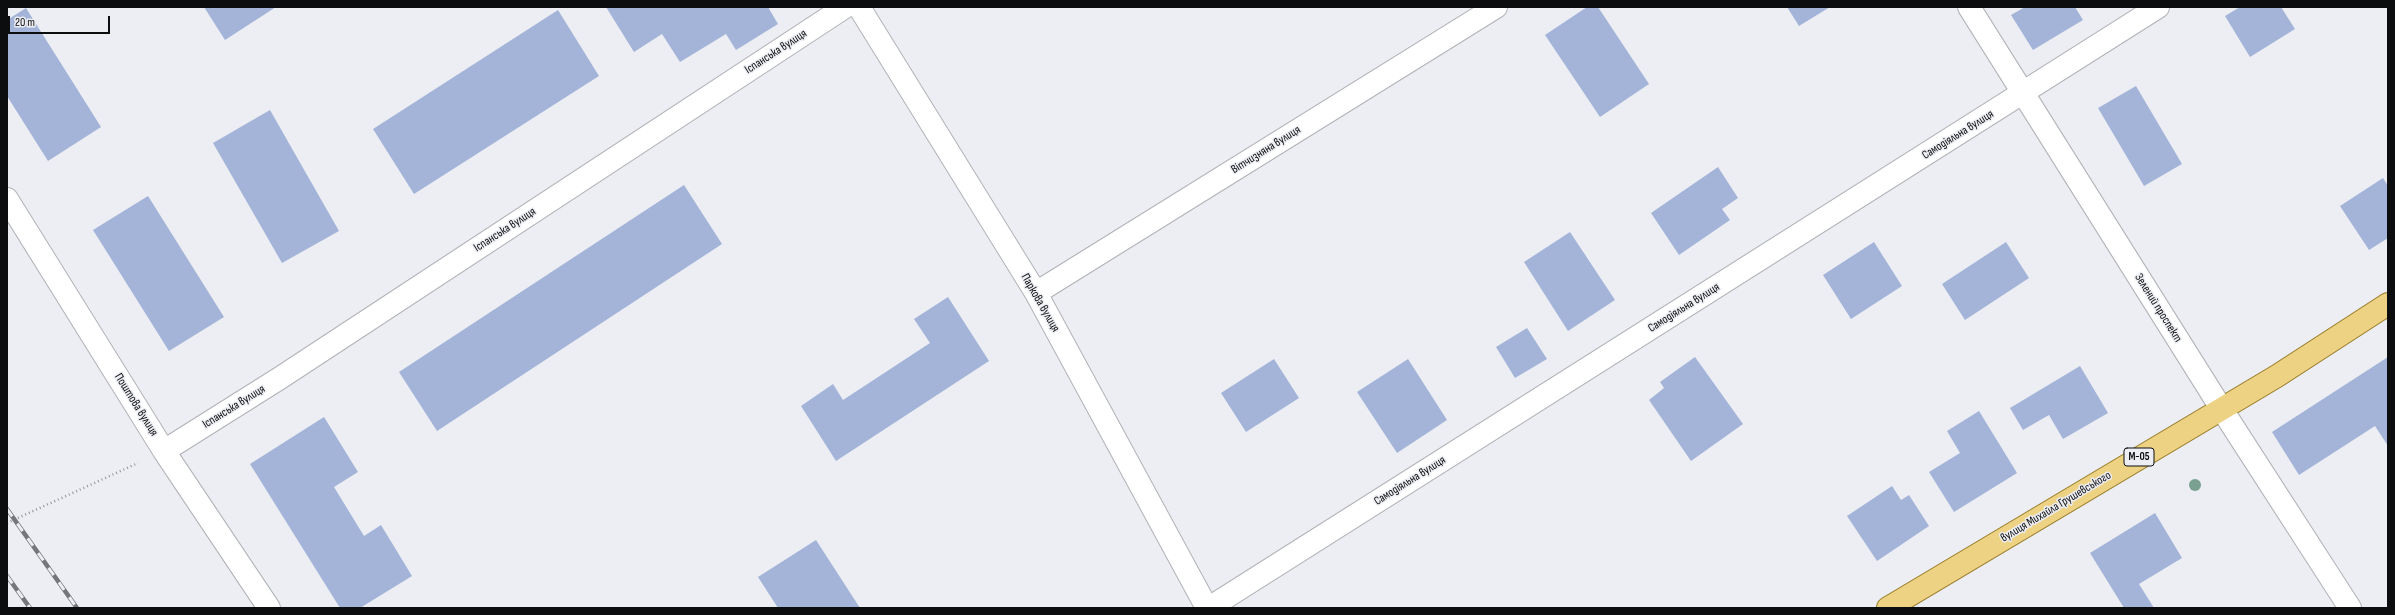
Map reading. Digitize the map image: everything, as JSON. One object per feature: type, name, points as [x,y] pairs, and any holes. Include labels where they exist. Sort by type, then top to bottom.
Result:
[{"type":"main road","name":"вулиця Михайла Грушевського","points":[[1888,608],[2221,408],[2277,376],[2388,304]]},
{"type":"street","name":"Іспанська вулиця","points":[[164,451],[845,7]]},
{"type":"street","name":"Паркова вулиця","points":[[859,7],[1036,293],[1208,608]]},
{"type":"street","name":"Вітчизняна вулиця","points":[[1036,293],[1496,7]]},
{"type":"street","name":"Зелений проспект","points":[[1969,7],[2221,408],[2350,608]]},
{"type":"street","name":"Самодіяльна вулиця","points":[[1208,608],[2158,7]]},
{"type":"street","name":"Поштова вулиця","points":[[7,199],[164,451],[269,608]]},
{"type":"path","points":[[7,523],[164,451]]},
{"type":"building","points":[[204,7],[276,7],[225,40]]},
{"type":"building","points":[[606,7],[768,7],[778,24],[736,50],[726,34],[680,62],[662,34],[634,52]]},
{"type":"building","points":[[1587,7],[1598,7],[1649,84],[1600,117],[1545,35]]},
{"type":"building","points":[[1787,7],[1830,7],[1799,26]]},
{"type":"building","points":[[2025,7],[2075,7],[2083,20],[2033,50],[2011,15]]},
{"type":"building","points":[[2240,7],[2281,7],[2295,29],[2250,57],[2225,16]]},
{"type":"building","points":[[26,8],[101,127],[48,161],[7,96],[7,20]]},
{"type":"building","points":[[558,10],[599,76],[414,194],[373,129]]},
{"type":"building","points":[[2136,86],[2182,164],[2144,186],[2098,108]]},
{"type":"building","points":[[270,110],[339,231],[282,263],[213,143]]},
{"type":"building","points":[[1718,167],[1738,198],[1722,209],[1730,220],[1679,255],[1651,213]]},
{"type":"building","points":[[2383,178],[2388,186],[2388,238],[2369,250],[2340,206]]},
{"type":"building","points":[[684,185],[722,244],[437,431],[399,372]]},
{"type":"building","points":[[148,196],[224,317],[169,351],[93,230]]},
{"type":"building","points":[[1570,232],[1615,300],[1568,331],[1524,262]]},
{"type":"building","points":[[1874,242],[1902,286],[1851,319],[1823,275]]},
{"type":"building","points":[[2006,242],[2029,278],[1965,320],[1942,284]]},
{"type":"building","points":[[948,297],[989,361],[836,461],[801,406],[833,384],[843,400],[930,343],[914,319]]},
{"type":"building","points":[[1527,328],[1547,359],[1515,378],[1496,347]]},
{"type":"building","points":[[1695,357],[1743,424],[1691,461],[1649,400],[1664,388],[1660,382]]},
{"type":"building","points":[[2388,357],[2388,446],[2375,426],[2299,475],[2272,432]]},
{"type":"building","points":[[1274,359],[1299,398],[1246,432],[1221,393]]},
{"type":"building","points":[[1408,359],[1447,420],[1397,453],[1357,392]]},
{"type":"building","points":[[2080,366],[2108,413],[2063,439],[2049,415],[2023,430],[2010,408]]},
{"type":"building","points":[[1979,411],[2017,473],[1954,512],[1929,472],[1960,453],[1947,431]]},
{"type":"building","points":[[324,417],[358,472],[334,487],[364,536],[381,525],[412,576],[360,608],[340,608],[250,464]]},
{"type":"building","points":[[1892,486],[1901,500],[1909,495],[1929,526],[1877,561],[1847,516]]},
{"type":"building","points":[[2155,513],[2182,558],[2139,584],[2154,608],[2124,608],[2090,553]]},
{"type":"building","points":[[816,540],[860,608],[778,608],[758,577]]},
{"type":"railway","points":[[7,509],[77,608]]},
{"type":"railway","points":[[7,576],[30,608]]}]
